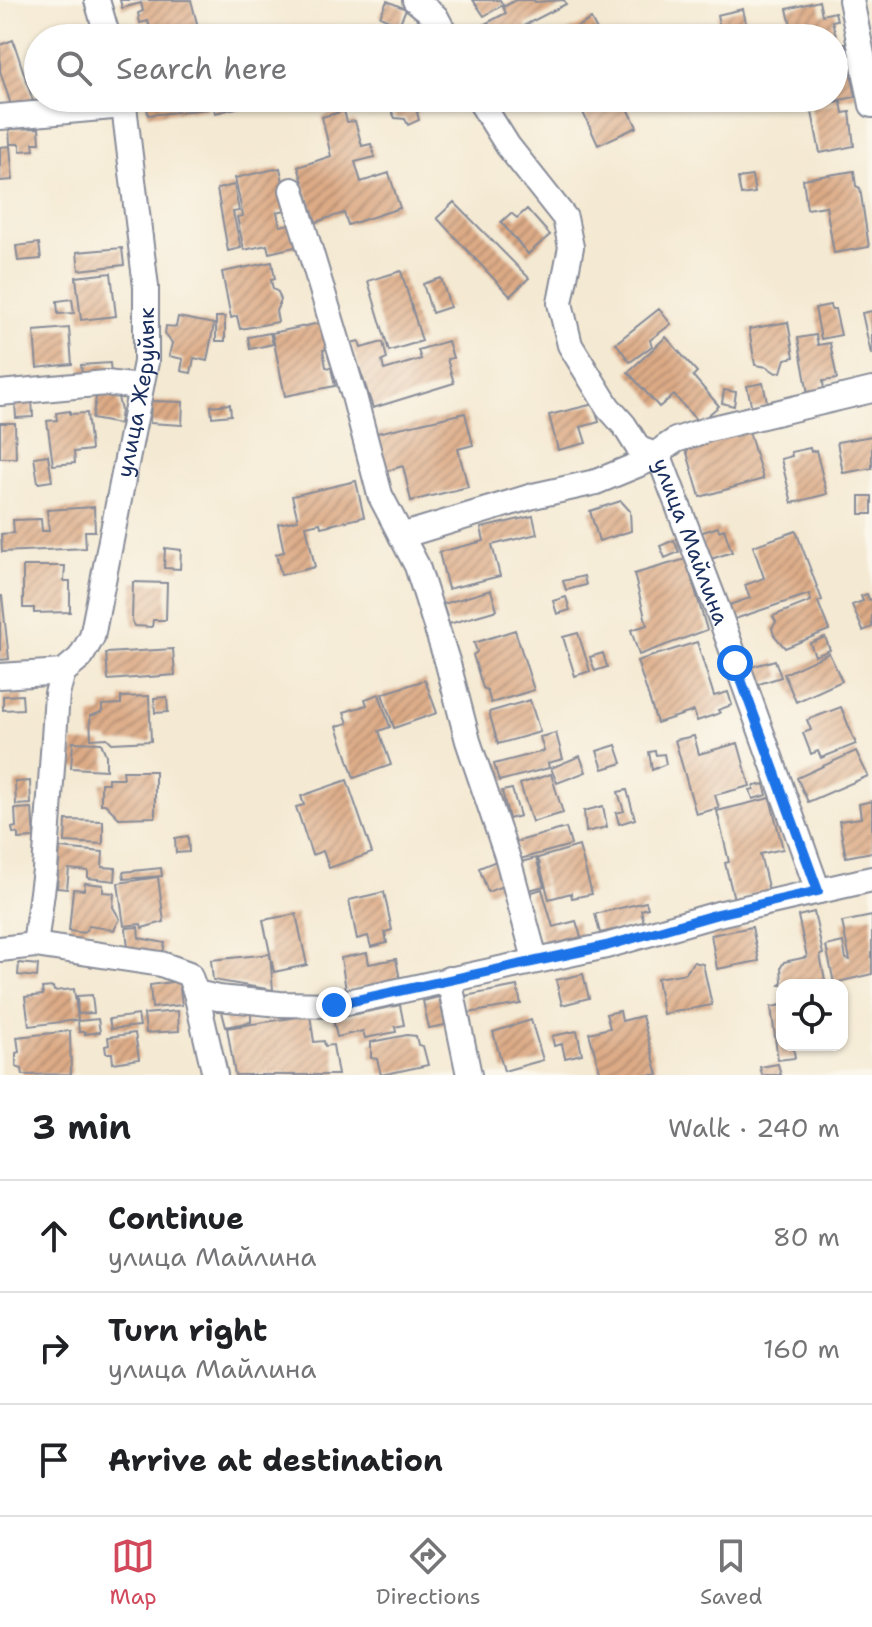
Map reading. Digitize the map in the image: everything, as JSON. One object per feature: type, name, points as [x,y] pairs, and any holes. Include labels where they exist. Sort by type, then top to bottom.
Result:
[{"type":"street","points":[[97,0],[104,24]]},
{"type":"street","points":[[415,0],[436,17],[440,24]]},
{"type":"street","points":[[851,0],[872,105]]},
{"type":"street","points":[[0,117],[41,112]]},
{"type":"street","name":"улица Жеруйык","points":[[63,672],[80,658],[92,637],[146,362],[146,287],[125,112]]},
{"type":"street","name":"улица Майлина","points":[[487,112],[508,146],[565,218],[571,247],[560,303],[570,345],[608,407],[639,449],[659,456],[818,891]]},
{"type":"street","points":[[292,190],[380,495],[417,566],[468,741],[522,907],[535,959]]},
{"type":"street","points":[[0,393],[106,383],[139,387]]},
{"type":"street","points":[[401,536],[533,496],[596,482],[659,456],[676,440],[709,429],[872,390]]},
{"type":"street","points":[[0,676],[63,672],[57,694],[45,870],[35,945]]},
{"type":"street","points":[[196,993],[280,1004],[334,1005],[606,946],[718,914],[872,879]]},
{"type":"street","points":[[0,949],[35,945],[161,964],[189,974],[215,1075]]},
{"type":"street","points":[[449,979],[469,1075]]},
{"type":"building","points":[[120,0],[191,0],[197,24],[140,23],[138,13],[143,11],[141,3],[122,8]]},
{"type":"building","points":[[473,0],[500,0],[503,5],[484,16]]},
{"type":"building","points":[[516,0],[564,0],[566,4],[527,24],[485,24],[506,13],[503,7]]},
{"type":"building","points":[[387,1],[406,9],[399,24],[380,16]]},
{"type":"building","points":[[819,1],[822,15],[835,12],[837,20],[832,21],[833,24],[791,24],[787,9]]},
{"type":"building","points":[[743,9],[746,24],[719,24],[717,15]]},
{"type":"building","points":[[13,40],[24,74],[24,104],[12,108],[0,71],[0,45]]},
{"type":"building","points":[[848,58],[856,97],[848,98]]},
{"type":"building","points":[[148,112],[178,112],[148,115]]},
{"type":"building","points":[[344,112],[347,122],[355,121],[362,146],[371,144],[375,157],[355,162],[361,182],[389,173],[400,208],[348,225],[344,213],[316,222],[298,167],[331,156],[322,117]]},
{"type":"building","points":[[392,112],[417,112],[419,120],[408,125],[405,119],[395,118]]},
{"type":"building","points":[[583,112],[630,112],[637,127],[598,145]]},
{"type":"building","points":[[812,112],[850,112],[854,146],[820,153]]},
{"type":"building","points":[[39,128],[40,143],[33,143],[34,150],[20,151],[20,144],[10,144],[9,129]]},
{"type":"building","points":[[10,146],[13,180],[0,181],[0,147]]},
{"type":"building","points":[[280,168],[289,209],[277,212],[280,226],[294,223],[299,246],[269,253],[267,245],[244,250],[237,217],[243,216],[235,178]]},
{"type":"building","points":[[854,171],[856,186],[860,188],[869,247],[834,253],[826,206],[807,209],[803,179]]},
{"type":"building","points":[[752,176],[755,193],[741,195],[738,178]]},
{"type":"building","points":[[234,185],[239,211],[233,212],[241,248],[228,251],[217,189]]},
{"type":"building","points":[[454,202],[529,278],[510,296],[437,218]]},
{"type":"building","points":[[527,209],[550,235],[528,254],[501,222],[511,213],[517,218]]},
{"type":"building","points":[[39,243],[41,259],[18,261],[16,246]]},
{"type":"building","points":[[122,248],[124,265],[79,270],[77,252]]},
{"type":"building","points":[[272,262],[273,289],[281,300],[276,311],[278,322],[240,329],[237,316],[231,318],[222,272]]},
{"type":"building","points":[[401,271],[422,341],[389,351],[368,281]]},
{"type":"building","points":[[111,273],[116,316],[81,320],[76,277]]},
{"type":"building","points":[[441,278],[450,307],[432,313],[423,284]]},
{"type":"building","points":[[72,299],[74,313],[58,314],[57,301]]},
{"type":"building","points":[[830,305],[831,309],[835,309],[841,335],[821,339],[815,308]]},
{"type":"building","points":[[659,309],[671,324],[650,340],[652,346],[630,362],[616,343]]},
{"type":"building","points":[[872,311],[872,354],[871,354],[862,313]]},
{"type":"building","points":[[178,317],[214,324],[207,361],[194,358],[191,373],[181,371],[183,359],[169,356],[172,343],[165,334],[166,326],[176,327]]},
{"type":"building","points":[[216,317],[225,317],[225,341],[216,341]]},
{"type":"building","points":[[325,322],[331,348],[323,350],[326,367],[331,368],[335,386],[285,396],[272,333]]},
{"type":"building","points":[[788,322],[794,357],[785,359],[781,372],[755,365],[749,329]]},
{"type":"building","points":[[69,328],[72,364],[37,368],[34,331]]},
{"type":"building","points":[[270,333],[273,344],[250,349],[248,337]]},
{"type":"building","points":[[816,335],[818,345],[830,343],[837,379],[823,381],[824,391],[808,394],[798,338]]},
{"type":"building","points":[[666,337],[697,372],[693,376],[719,406],[699,423],[674,395],[659,407],[628,372]]},
{"type":"building","points":[[359,341],[361,348],[383,342],[387,359],[382,361],[384,370],[421,359],[418,350],[448,341],[453,358],[447,359],[454,383],[373,408],[351,343]]},
{"type":"building","points":[[110,363],[111,373],[82,375],[81,365]]},
{"type":"building","points":[[763,383],[768,406],[752,409],[747,386]]},
{"type":"building","points":[[724,390],[736,392],[734,406],[722,403]]},
{"type":"building","points":[[97,393],[118,397],[121,411],[119,424],[92,419]]},
{"type":"building","points":[[32,398],[33,417],[16,418],[15,402]]},
{"type":"building","points":[[151,401],[183,402],[182,425],[150,423]]},
{"type":"building","points":[[230,404],[231,415],[212,417],[211,406]]},
{"type":"building","points":[[594,404],[599,422],[581,427],[586,443],[558,450],[549,415]]},
{"type":"building","points":[[70,411],[70,414],[87,413],[91,450],[74,452],[75,463],[53,465],[47,421],[57,420],[56,413]]},
{"type":"building","points":[[465,413],[473,445],[458,449],[468,487],[411,501],[403,466],[386,471],[377,433]]},
{"type":"building","points":[[0,423],[15,423],[16,458],[0,458]]},
{"type":"building","points":[[748,428],[763,479],[700,497],[685,446]]},
{"type":"building","points":[[872,436],[872,468],[843,473],[837,442]]},
{"type":"building","points":[[810,448],[811,452],[816,450],[827,494],[792,503],[781,459],[792,456],[791,452]]},
{"type":"building","points":[[48,455],[52,481],[38,483],[34,457]]},
{"type":"building","points":[[356,481],[364,517],[321,527],[320,523],[306,526],[315,567],[281,575],[276,554],[284,552],[278,524],[298,520],[292,496]]},
{"type":"building","points":[[860,496],[872,496],[872,514],[860,514]]},
{"type":"building","points":[[621,501],[630,511],[631,531],[599,541],[590,511]]},
{"type":"building","points":[[94,507],[95,531],[85,531],[86,548],[2,552],[1,534],[14,533],[13,520],[41,519],[42,531],[49,531],[47,510]]},
{"type":"building","points":[[533,516],[537,534],[492,545],[500,576],[448,589],[439,552],[484,541],[481,528]]},
{"type":"building","points":[[718,527],[719,531],[724,529],[732,552],[705,561],[700,533]]},
{"type":"building","points":[[796,531],[822,600],[818,602],[829,630],[785,648],[774,635],[772,628],[776,622],[773,616],[811,601],[809,594],[732,620],[726,606],[750,598],[745,585],[764,578],[753,546]]},
{"type":"building","points":[[674,540],[679,552],[665,558],[660,546]]},
{"type":"building","points":[[165,548],[181,550],[180,569],[164,568]]},
{"type":"building","points":[[686,559],[707,630],[639,655],[631,630],[647,625],[634,574]]},
{"type":"building","points":[[23,566],[65,566],[64,581],[70,581],[70,612],[34,613],[34,608],[23,608]]},
{"type":"building","points":[[584,576],[586,585],[566,590],[563,581]]},
{"type":"building","points":[[133,582],[167,583],[166,620],[153,620],[152,627],[134,626]]},
{"type":"building","points":[[491,590],[497,610],[449,624],[443,604]]},
{"type":"building","points":[[867,594],[869,600],[872,599],[872,627],[863,631],[852,605],[863,601],[861,596]]},
{"type":"building","points":[[0,596],[9,659],[0,660]]},
{"type":"building","points":[[566,597],[570,610],[557,614],[553,601]]},
{"type":"building","points":[[515,630],[534,690],[491,703],[473,655],[477,652],[474,643]]},
{"type":"building","points":[[578,633],[590,671],[575,676],[563,637]]},
{"type":"building","points":[[825,637],[830,650],[815,656],[810,643]]},
{"type":"building","points":[[697,642],[714,696],[728,692],[732,705],[697,721],[694,711],[657,723],[637,661]]},
{"type":"building","points":[[173,649],[175,675],[108,680],[106,653]]},
{"type":"building","points":[[603,653],[607,667],[595,671],[590,657]]},
{"type":"building","points":[[829,653],[842,681],[796,702],[784,674]]},
{"type":"building","points":[[775,660],[781,677],[756,685],[751,667]]},
{"type":"building","points":[[425,680],[437,713],[394,728],[382,694]]},
{"type":"building","points":[[379,694],[390,727],[379,731],[391,765],[354,778],[337,726],[348,723],[344,712],[367,705],[365,699]]},
{"type":"building","points":[[22,695],[23,709],[3,710],[3,696]]},
{"type":"building","points":[[149,696],[151,741],[112,743],[107,738],[91,739],[90,716],[102,712],[102,705],[121,704],[121,697]]},
{"type":"building","points":[[167,697],[168,712],[155,713],[154,698]]},
{"type":"building","points":[[530,700],[540,732],[498,744],[489,712]]},
{"type":"building","points":[[841,707],[856,744],[821,758],[818,751],[811,754],[803,733],[811,730],[807,720]]},
{"type":"building","points":[[556,733],[563,759],[548,763],[549,768],[499,781],[494,764],[544,751],[540,737]]},
{"type":"building","points":[[694,736],[699,754],[738,743],[750,786],[715,795],[719,808],[696,814],[675,740]]},
{"type":"building","points":[[73,742],[101,743],[106,755],[106,770],[71,768]]},
{"type":"building","points":[[616,745],[622,763],[603,769],[597,751]]},
{"type":"building","points":[[655,751],[656,755],[664,754],[666,764],[652,770],[649,752]]},
{"type":"building","points":[[856,751],[868,776],[808,802],[797,778]]},
{"type":"building","points":[[580,756],[586,772],[557,783],[551,768]]},
{"type":"building","points":[[123,771],[155,771],[155,817],[119,818],[105,804],[101,804],[101,783],[108,783],[108,778],[124,778]]},
{"type":"building","points":[[551,774],[563,813],[532,822],[520,784]]},
{"type":"building","points":[[347,780],[372,853],[329,868],[323,851],[312,855],[296,807],[304,805],[301,796]]},
{"type":"building","points":[[30,781],[31,804],[16,805],[15,782]]},
{"type":"building","points":[[764,784],[767,795],[753,799],[750,790]]},
{"type":"building","points":[[512,789],[520,816],[509,819],[502,791]]},
{"type":"building","points":[[627,790],[635,819],[619,824],[616,813],[624,811],[618,792]]},
{"type":"building","points":[[770,798],[783,849],[760,854],[769,891],[734,899],[717,811]]},
{"type":"building","points":[[872,801],[872,852],[846,857],[839,821],[861,818],[859,804]]},
{"type":"building","points":[[603,806],[607,827],[586,832],[584,811]]},
{"type":"building","points":[[32,808],[34,838],[18,839],[12,828],[16,827],[15,809]]},
{"type":"building","points":[[66,820],[103,821],[103,844],[65,842]]},
{"type":"building","points":[[566,828],[571,845],[520,859],[515,842]]},
{"type":"building","points":[[188,836],[189,852],[176,853],[175,838]]},
{"type":"building","points":[[579,846],[592,894],[572,898],[571,893],[549,899],[538,858]]},
{"type":"building","points":[[60,848],[103,852],[102,867],[116,868],[115,881],[88,878],[88,871],[69,869],[67,889],[57,888]]},
{"type":"building","points":[[536,858],[544,886],[529,890],[521,862]]},
{"type":"building","points":[[496,861],[505,885],[488,892],[479,868]]},
{"type":"building","points":[[161,868],[162,876],[124,879],[123,872]]},
{"type":"building","points":[[158,877],[164,922],[142,928],[141,924],[124,926],[118,883]]},
{"type":"building","points":[[85,883],[103,885],[103,892],[114,893],[113,907],[120,919],[114,930],[89,926],[84,933],[69,931],[73,889],[84,890]]},
{"type":"building","points":[[542,889],[553,927],[576,921],[581,937],[544,947],[529,893]]},
{"type":"building","points":[[384,892],[392,930],[385,932],[387,943],[371,947],[368,936],[357,939],[349,900]]},
{"type":"building","points":[[646,902],[648,908],[641,910],[644,923],[600,933],[595,914]]},
{"type":"building","points":[[814,912],[825,979],[782,979],[784,962],[807,957],[798,916]]},
{"type":"building","points":[[296,914],[307,965],[274,972],[263,920]]},
{"type":"building","points":[[872,916],[872,974],[848,980],[833,979],[826,946],[843,942],[846,959],[850,960],[842,922]]},
{"type":"building","points":[[138,927],[139,938],[165,943],[162,957],[128,949],[126,928]]},
{"type":"building","points":[[752,927],[759,961],[717,969],[711,935]]},
{"type":"building","points":[[367,953],[369,964],[396,959],[400,980],[346,990],[341,958]]},
{"type":"building","points":[[270,954],[273,990],[213,980],[211,960]]},
{"type":"building","points":[[693,962],[703,964],[712,1005],[663,1014],[657,978],[686,973]]},
{"type":"building","points":[[19,963],[38,965],[37,977],[18,975]]},
{"type":"building","points":[[583,974],[589,998],[562,1005],[556,980]]},
{"type":"building","points":[[179,981],[182,1005],[152,1008],[150,985]]},
{"type":"building","points":[[517,986],[521,1004],[468,1013],[465,996]]},
{"type":"building","points":[[53,987],[54,991],[74,989],[78,1020],[29,1026],[25,997],[43,995],[42,988]]},
{"type":"building","points":[[92,995],[94,1013],[78,1014],[77,996]]},
{"type":"building","points":[[439,997],[445,1025],[429,1028],[423,1001]]},
{"type":"building","points":[[400,1005],[404,1025],[395,1027],[396,1032],[365,1038],[363,1031],[337,1037],[333,1019]]},
{"type":"building","points":[[776,1006],[776,1045],[771,1007]]},
{"type":"building","points":[[221,1008],[251,1010],[251,1022],[226,1027]]},
{"type":"building","points":[[178,1011],[179,1031],[146,1033],[144,1014]]},
{"type":"building","points":[[620,1011],[622,1021],[642,1016],[658,1075],[601,1075],[589,1033],[610,1028],[606,1014]]},
{"type":"building","points":[[138,1015],[140,1026],[111,1029],[109,1019]]},
{"type":"building","points":[[310,1015],[314,1042],[324,1041],[325,1046],[333,1045],[338,1075],[235,1075],[227,1028]]},
{"type":"building","points":[[98,1019],[100,1032],[79,1032],[78,1021]]},
{"type":"building","points":[[531,1020],[543,1060],[504,1071],[493,1032]]},
{"type":"building","points":[[70,1031],[71,1074],[23,1075],[22,1069],[16,1067],[16,1053],[19,1052],[17,1037]]},
{"type":"building","points":[[577,1031],[582,1054],[565,1058],[562,1044],[554,1046],[552,1036]]},
{"type":"building","points":[[135,1033],[139,1059],[113,1063],[112,1053],[106,1053],[108,1037]]},
{"type":"building","points":[[416,1036],[418,1045],[423,1046],[428,1065],[381,1075],[377,1059],[371,1058],[371,1042]]},
{"type":"building","points":[[777,1051],[794,1051],[795,1058],[778,1060]]},
{"type":"building","points":[[778,1064],[781,1075],[762,1075],[760,1067]]},
{"type":"route","points":[[334,1005],[606,946],[718,914],[818,891],[735,663]]}]
